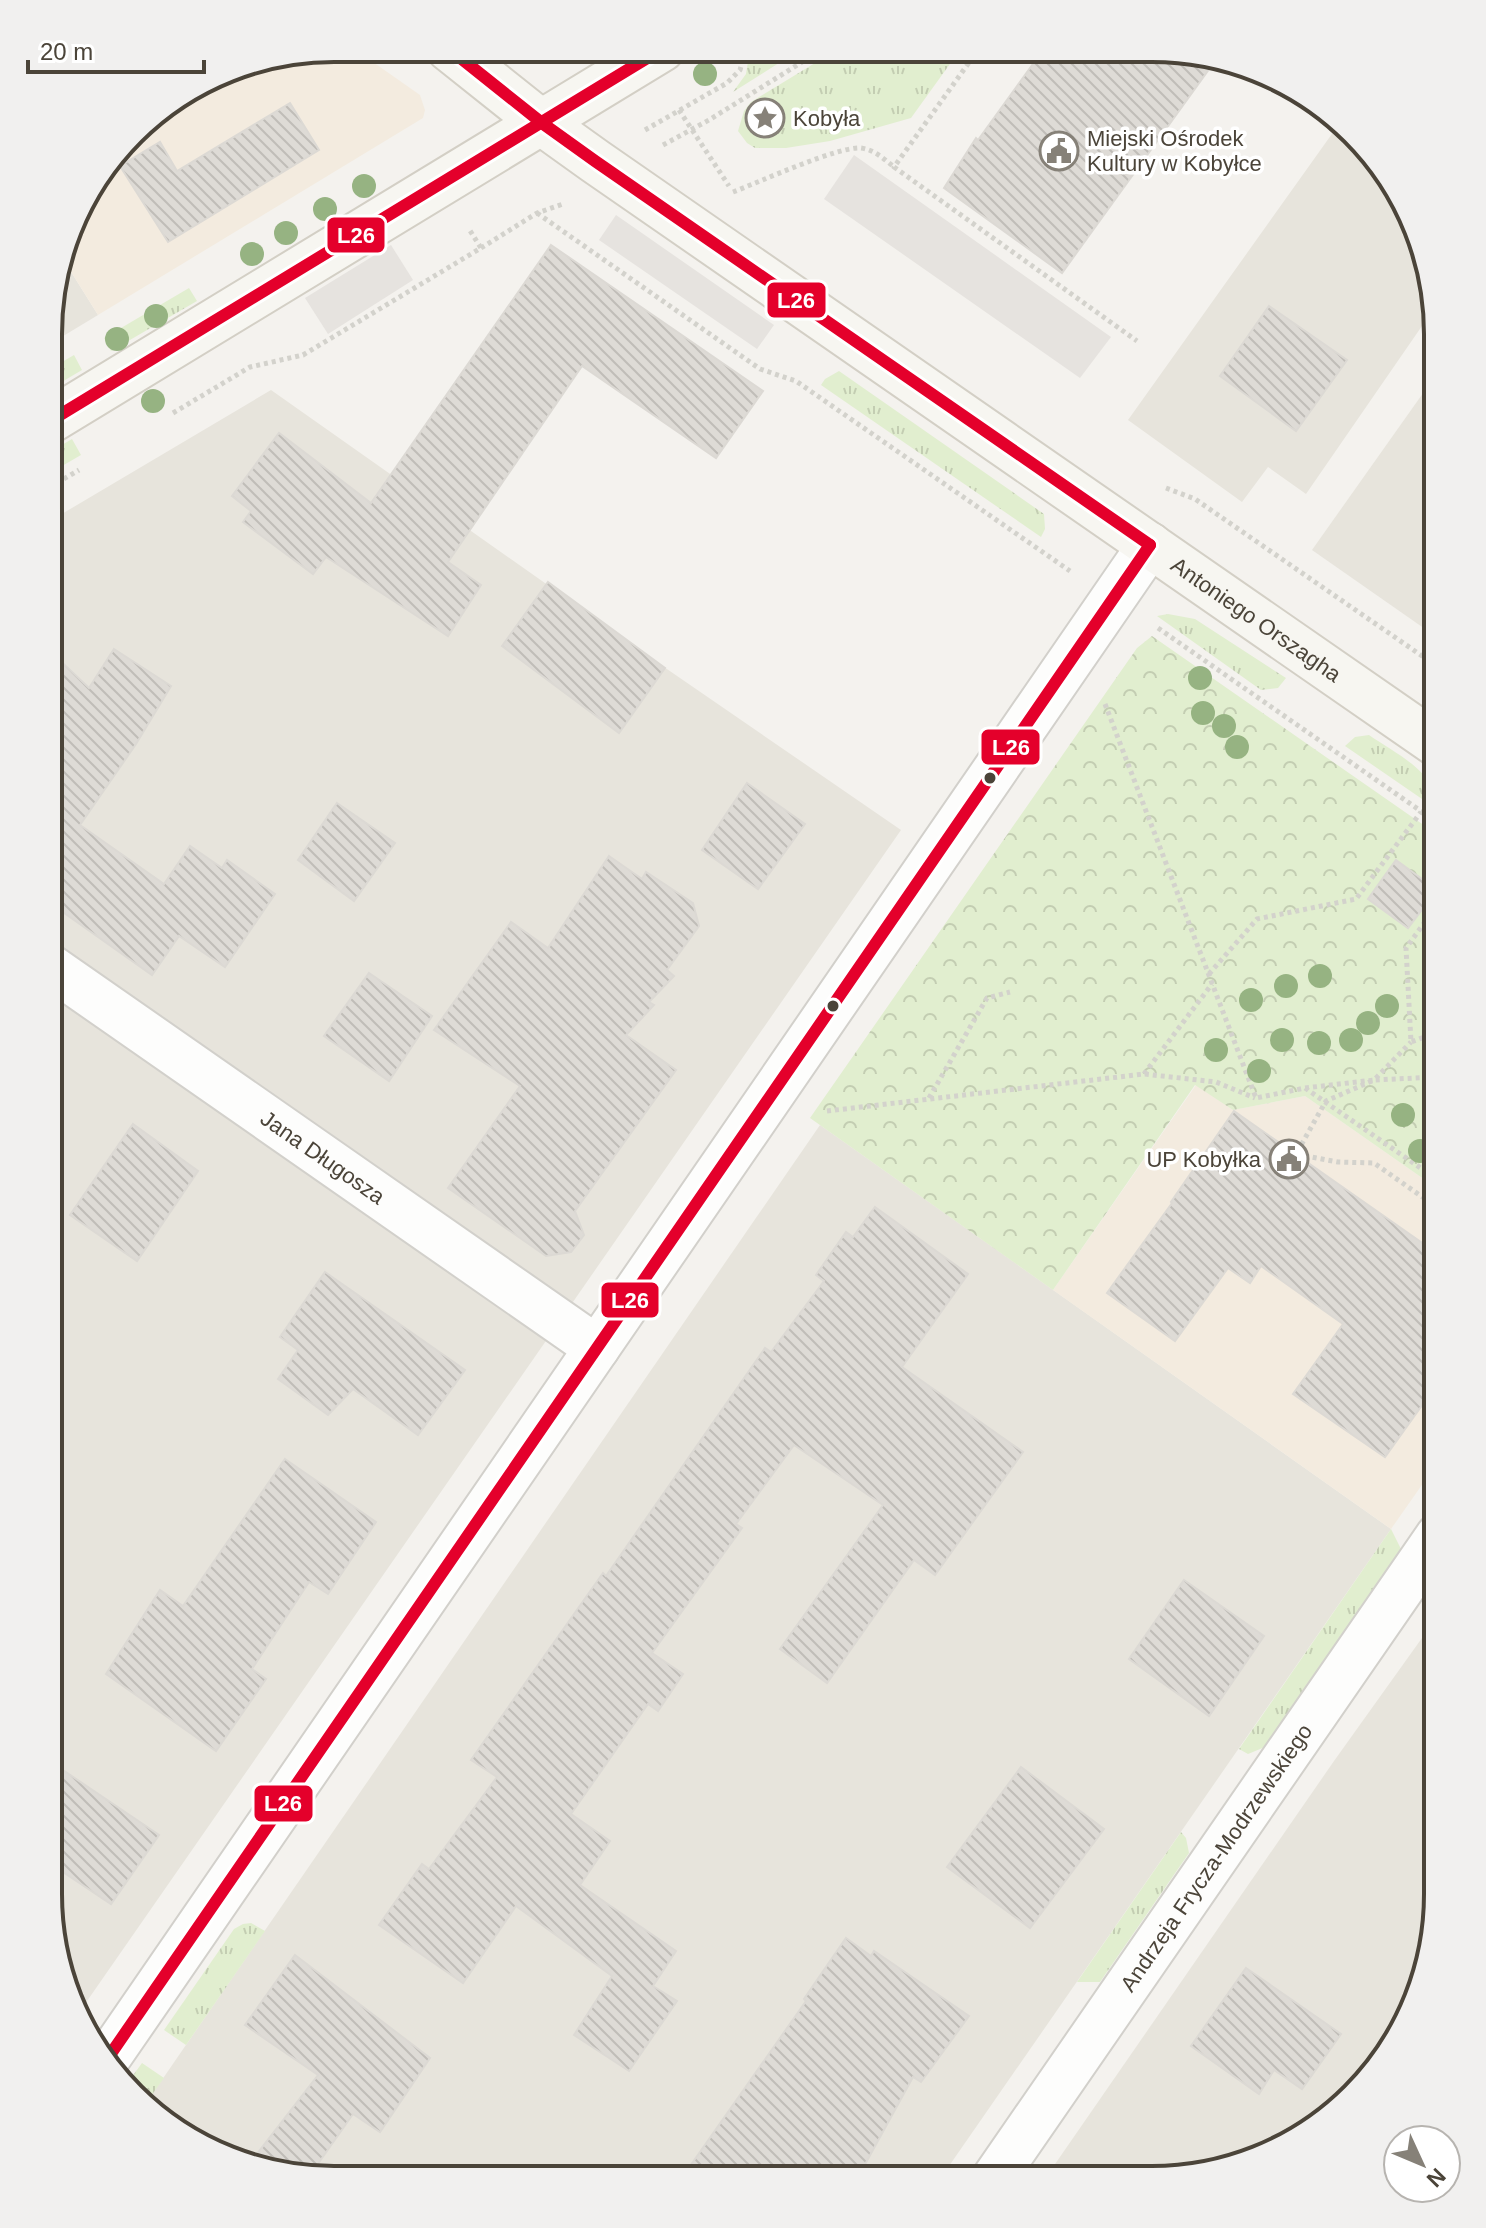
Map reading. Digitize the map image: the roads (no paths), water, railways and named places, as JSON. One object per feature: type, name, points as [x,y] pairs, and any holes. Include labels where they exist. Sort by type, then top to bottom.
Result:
[{"type":"street","name":"Antoniego Orszagha","points":[[466,62],[542,123],[1424,735]]},
{"type":"street","points":[[62,414],[641,62]]},
{"type":"street","points":[[111,2048],[1150,545]]},
{"type":"street","name":"Jana Długosza","points":[[62,975],[597,1348]]},
{"type":"street","name":"Andrzeja Frycza-Modrzewskiego","points":[[1003,2166],[1423,1557]]},
{"type":"place","name":"Kobyła","points":[[765,118]]},
{"type":"place","name":"Miejski Ośrodek Kultury w Kobyłce","points":[[1059,151]]},
{"type":"place","name":"UP Kobyłka","points":[[1289,1159]]}]
